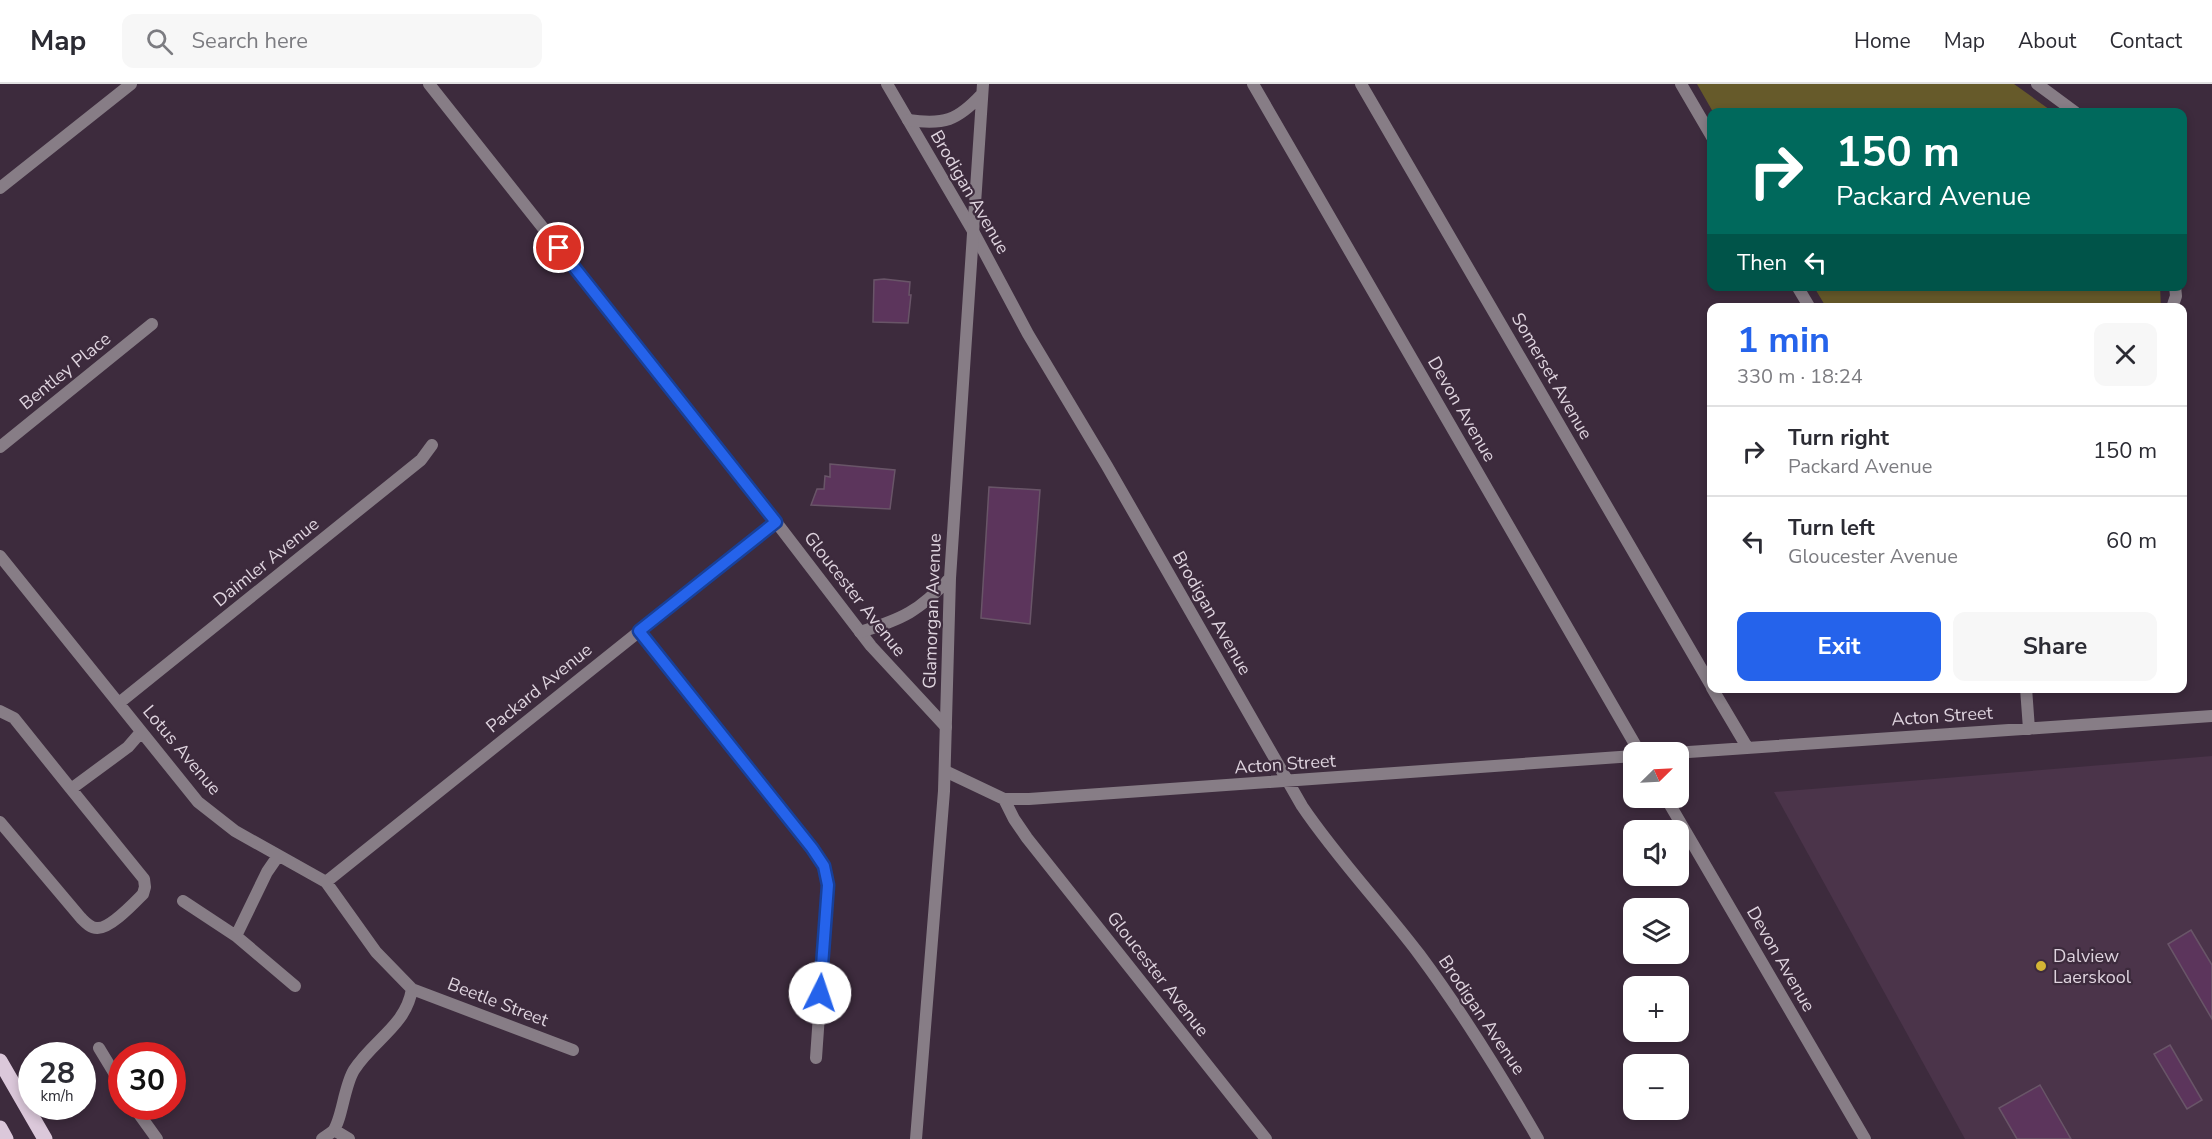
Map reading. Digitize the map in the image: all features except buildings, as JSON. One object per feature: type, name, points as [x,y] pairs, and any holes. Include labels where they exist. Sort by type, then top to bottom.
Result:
[{"type":"main road","points":[[0,1062],[45,1139]]},
{"type":"main road","points":[[0,1128],[6,1139]]},
{"type":"street","points":[[0,189],[131,84]]},
{"type":"street","name":"Gloucester Avenue","points":[[429,84],[776,522],[860,632],[898,678],[946,727]]},
{"type":"street","name":"Brodigan Avenue","points":[[887,84],[1286,782],[1320,833],[1417,951],[1452,998],[1490,1056],[1538,1139]]},
{"type":"street","name":"Devon Avenue","points":[[1253,84],[1634,742]]},
{"type":"street","name":"Somerset Avenue","points":[[1361,84],[1707,679]]},
{"type":"street","points":[[1681,84],[1707,128]]},
{"type":"street","points":[[2037,84],[2070,108]]},
{"type":"street","points":[[908,120],[944,122],[968,109],[983,89]]},
{"type":"street","name":"Glamorgan Avenue","points":[[916,1139],[945,771],[950,579],[983,89]]},
{"type":"street","name":"Bentley Place","points":[[0,447],[152,324]]},
{"type":"street","name":"Daimler Avenue","points":[[119,703],[421,460],[432,446]]},
{"type":"street","name":"Packard Avenue","points":[[326,882],[776,522]]},
{"type":"street","name":"Lotus Avenue","points":[[0,556],[198,802],[235,831],[326,882],[375,952],[411,988]]},
{"type":"street","points":[[860,632],[893,622],[916,610],[950,579]]},
{"type":"street","points":[[639,631],[824,866],[828,885],[816,1058]]},
{"type":"street","name":"Somerset Avenue","points":[[1715,693],[1747,747]]},
{"type":"street","points":[[2026,693],[2029,729]]},
{"type":"street","points":[[0,711],[9,713],[14,718],[144,879],[143,894],[106,926],[97,928],[89,926],[0,822]]},
{"type":"street","name":"Acton Street","points":[[1689,752],[2212,716]]},
{"type":"street","points":[[71,789],[128,747],[141,732]]},
{"type":"street","name":"Acton Street","points":[[945,771],[1004,799],[1286,782],[1623,757]]},
{"type":"street","name":"Gloucester Avenue","points":[[1004,799],[1027,838],[1266,1139]]},
{"type":"street","name":"Devon Avenue","points":[[1672,808],[1865,1139]]},
{"type":"street","points":[[236,936],[267,872],[278,855]]},
{"type":"street","points":[[183,901],[236,936],[295,986]]},
{"type":"street","points":[[322,1139],[334,1130],[346,1086],[353,1071],[367,1052],[394,1027],[410,1000],[411,988]]},
{"type":"street","name":"Beetle Street","points":[[411,988],[573,1050]]},
{"type":"street","points":[[99,1048],[108,1063]]},
{"type":"street","points":[[144,1120],[158,1139]]},
{"type":"street","points":[[334,1130],[349,1139]]},
{"type":"shaded area","points":[[1697,84],[2014,84],[2047,108],[1711,108]]},
{"type":"shaded area","points":[[1816,291],[2160,291],[2161,303],[1824,303]]},
{"type":"shaded area","name":"Dalview Laerskool","points":[[2212,756],[2212,1139],[1965,1139],[1774,792]]},
{"type":"place","name":"Dalview Laerskool","points":[[2041,966]]},
{"type":"route","points":[[559,248],[776,522],[639,631],[824,866],[828,885],[820,993]]}]
